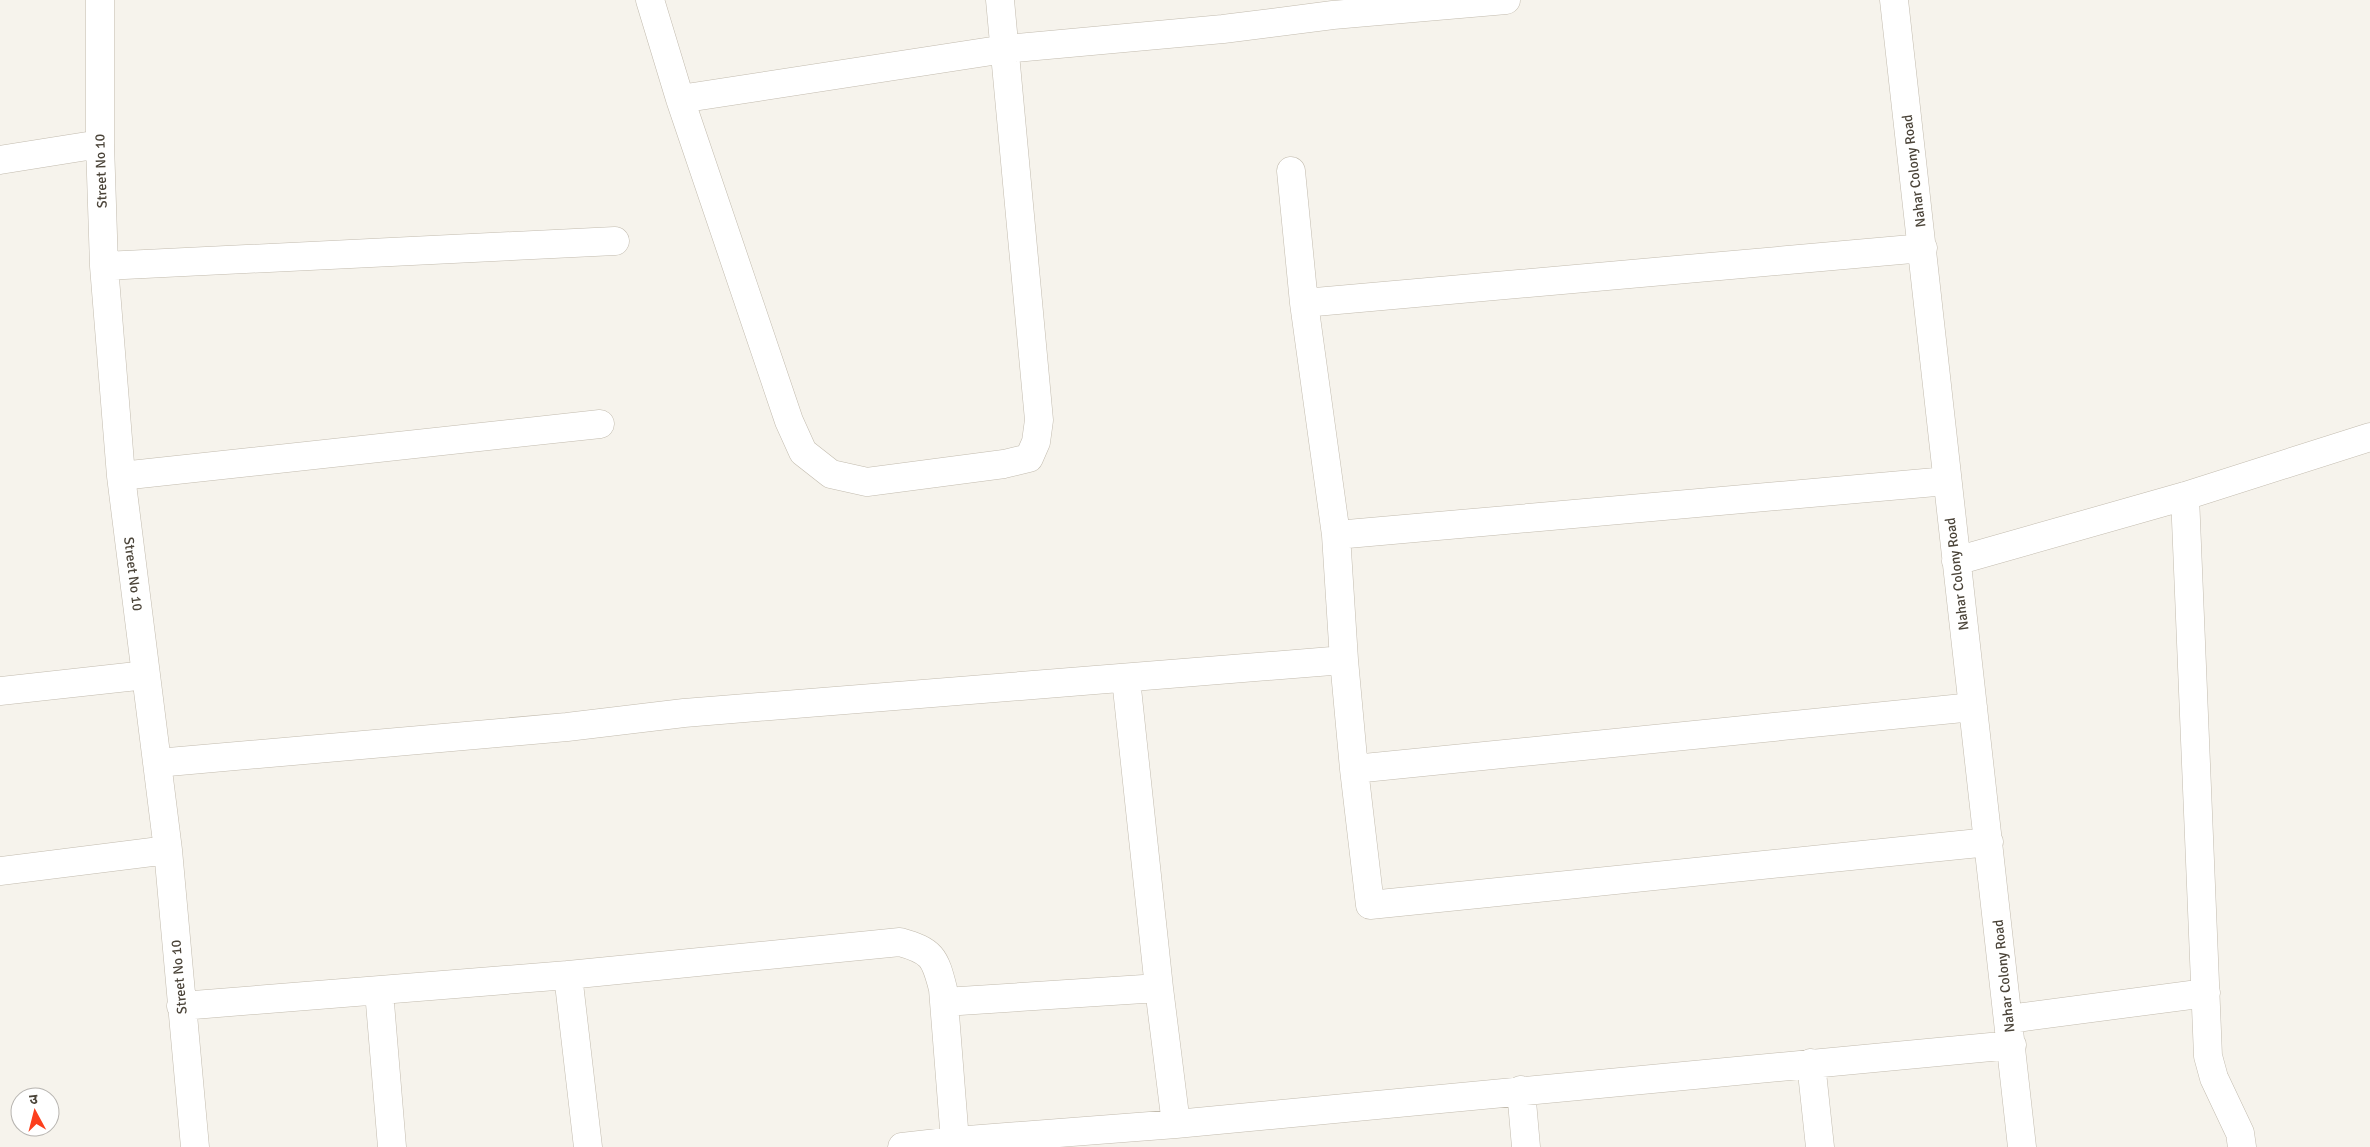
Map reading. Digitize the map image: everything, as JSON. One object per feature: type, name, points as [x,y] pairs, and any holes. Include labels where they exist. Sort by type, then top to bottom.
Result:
[{"type":"street","name":"Street No 10","points":[[100,0],[100,144],[104,266],[121,476],[168,850],[195,1147]]},
{"type":"street","points":[[650,0],[680,100],[789,421],[803,452],[831,474],[868,482],[1004,464],[1029,458],[1036,442],[1039,420],[1000,0]]},
{"type":"street","points":[[680,100],[1005,49],[1223,29],[1332,8],[1506,0]]},
{"type":"street","name":"Nahar Colony Road","points":[[1894,0],[1923,248],[1946,481],[1989,842],[2022,1147]]},
{"type":"street","points":[[0,160],[100,144]]},
{"type":"street","points":[[1290,171],[1304,303],[1336,535],[1344,660],[1354,769],[1370,905],[1989,842]]},
{"type":"street","points":[[104,266],[615,241]]},
{"type":"street","points":[[1304,303],[1923,248]]},
{"type":"street","points":[[121,476],[600,424]]},
{"type":"street","points":[[1956,561],[2185,496],[2370,438]]},
{"type":"street","points":[[1336,535],[1946,481]]},
{"type":"street","points":[[2185,496],[2208,1056],[2217,1087],[2240,1133],[2242,1147]]},
{"type":"street","points":[[157,763],[566,728],[684,713],[1344,660]]},
{"type":"street","points":[[0,691],[146,675]]},
{"type":"street","points":[[1126,679],[1159,988],[1176,1124]]},
{"type":"street","points":[[1354,769],[1973,707]]},
{"type":"street","points":[[0,871],[168,850]]},
{"type":"street","points":[[181,1006],[568,975],[900,942],[923,948],[937,965],[944,1002],[955,1141]]},
{"type":"street","points":[[568,975],[588,1147]]},
{"type":"street","points":[[944,1002],[1159,988]]},
{"type":"street","points":[[379,991],[392,1147]]},
{"type":"street","points":[[902,1147],[955,1141],[1176,1124],[1811,1063],[2010,1032],[2206,993]]},
{"type":"street","points":[[1811,1063],[1820,1147]]},
{"type":"street","points":[[1521,1090],[1526,1147]]}]
